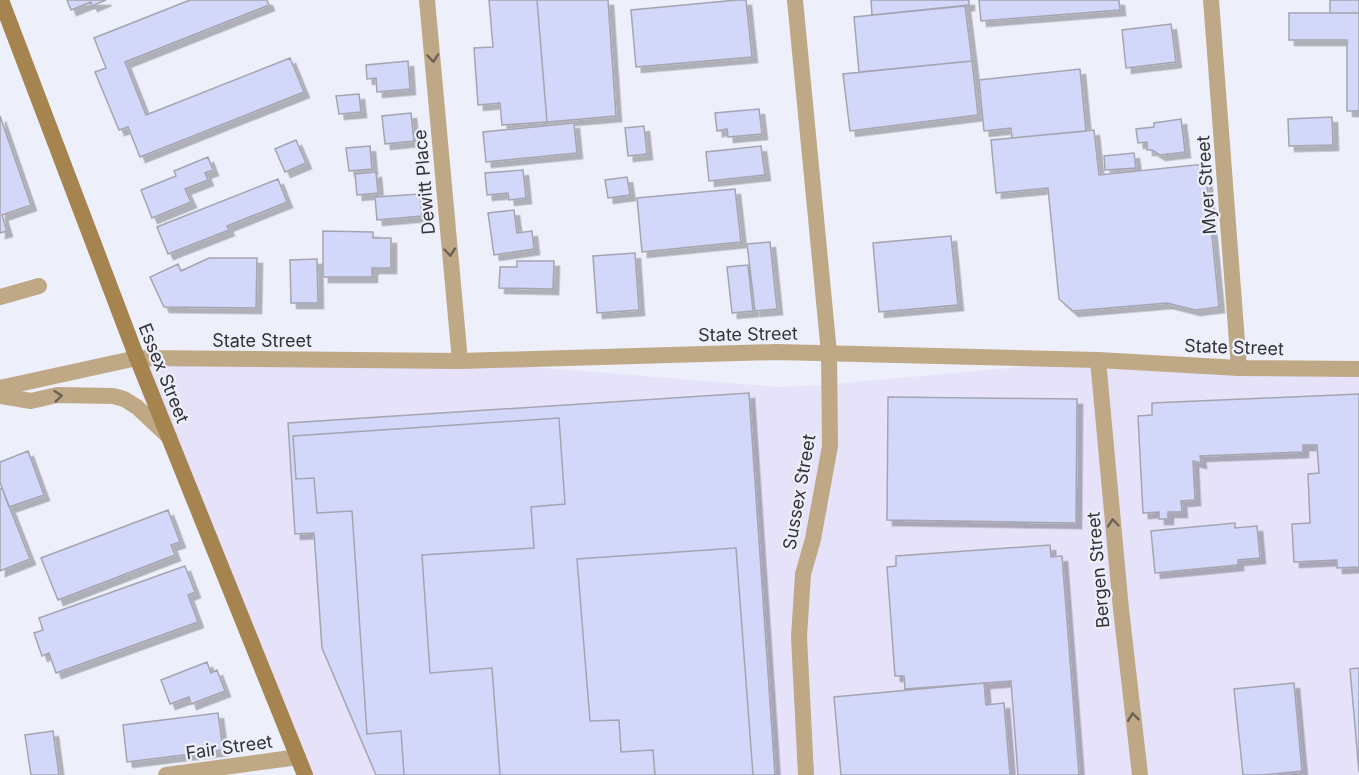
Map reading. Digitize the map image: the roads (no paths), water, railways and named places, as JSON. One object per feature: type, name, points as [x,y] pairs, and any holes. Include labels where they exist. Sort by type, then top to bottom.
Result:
[{"type":"main road","name":"Essex Street","points":[[1,0],[137,358],[298,757],[303,775]]},
{"type":"street","name":"Dewitt Place","points":[[428,0],[460,361]]},
{"type":"street","name":"Sussex Street","points":[[795,0],[829,353],[830,446],[813,539],[803,573],[799,637],[806,775]]},
{"type":"street","name":"Myer Street","points":[[1211,0],[1239,368]]},
{"type":"street","points":[[0,297],[39,286]]},
{"type":"street","name":"State Street","points":[[0,388],[137,358],[460,361],[777,352],[1098,360],[1239,368],[1359,369]]},
{"type":"street","name":"Bergen Street","points":[[1098,360],[1120,597],[1140,775]]},
{"type":"street","points":[[0,396],[31,401],[57,395],[113,396],[124,399],[137,407],[169,437]]},
{"type":"street","name":"Fair Street","points":[[166,775],[298,757]]}]
